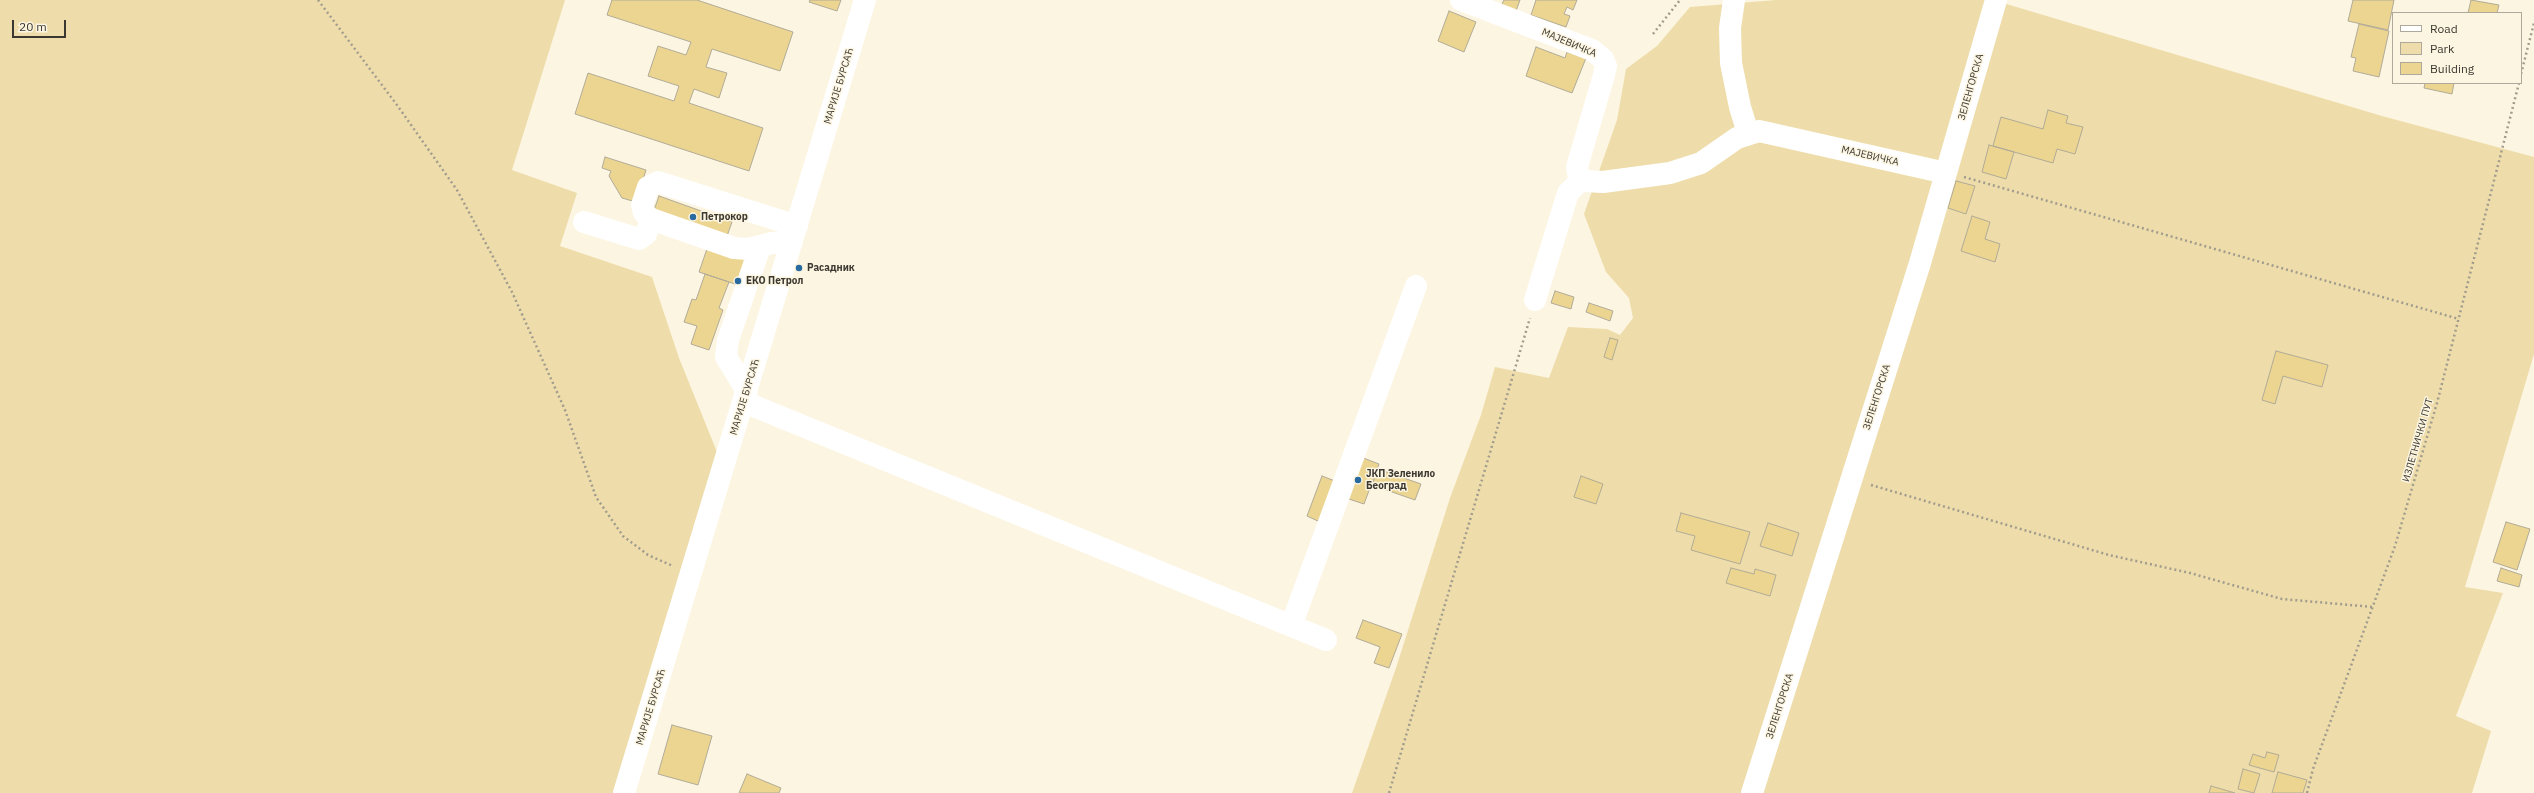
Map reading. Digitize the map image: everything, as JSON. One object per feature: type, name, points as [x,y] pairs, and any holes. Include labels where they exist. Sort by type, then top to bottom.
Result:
[{"type":"street","name":"МАРИЈЕ БУРСАЋ","points":[[631,791],[692,574],[865,0]]},
{"type":"street","name":"МАЈЕВИЧКА","points":[[1461,0],[1592,50],[1603,59],[1606,66],[1604,75],[1577,167],[1582,179],[1595,182],[1670,173],[1706,161],[1737,138],[1748,133],[1767,131],[1946,173]]},
{"type":"street","points":[[1734,0],[1730,28],[1732,63],[1740,107],[1748,133]]},
{"type":"street","name":"ЗЕЛЕНГОРСКА","points":[[1752,793],[1946,173],[1996,0]]},
{"type":"street","points":[[1535,300],[1568,193],[1582,179]]},
{"type":"street","points":[[658,182],[795,234],[760,247],[734,248],[650,219],[644,213],[642,205],[648,187],[658,182]]},
{"type":"street","points":[[584,222],[639,239],[646,234],[650,219]]},
{"type":"street","points":[[760,247],[727,346],[726,356],[746,396],[1326,640]]},
{"type":"street","points":[[1291,626],[1416,286]]},
{"type":"path","points":[[318,0],[397,105],[457,190],[512,292],[565,410],[596,497],[608,516],[623,536],[648,555],[692,574]]},
{"type":"path","points":[[1653,34],[1680,0]]},
{"type":"path","points":[[2522,70],[2534,23]]},
{"type":"path","name":"ИЗЛЕТНИЧКИ ПУТ","points":[[2307,793],[2400,531],[2437,404],[2519,84]]},
{"type":"path","points":[[1946,173],[2459,319]]},
{"type":"path","points":[[1389,793],[1535,300]]},
{"type":"path","points":[[1851,479],[2109,555],[2190,573],[2275,597],[2313,603],[2373,607]]},
{"type":"green space","points":[[0,0],[565,0],[512,170],[577,193],[560,246],[652,277],[679,358],[717,452],[625,793],[0,793]]},
{"type":"green space","points":[[1776,0],[1993,0],[2382,116],[2534,157],[2534,354],[2465,587],[2503,593],[2456,716],[2491,731],[2472,793],[1352,793],[1396,668],[1450,498],[1481,415],[1495,367],[1549,378],[1568,327],[1607,329],[1620,335],[1633,318],[1629,298],[1606,272],[1584,214],[1617,120],[1626,69],[1657,46],[1690,7]]},
{"type":"building","points":[[612,0],[697,0],[793,32],[780,71],[712,49],[706,67],[727,73],[719,98],[694,89],[689,103],[763,128],[749,171],[575,114],[588,73],[674,101],[679,86],[648,76],[658,46],[686,55],[691,42],[607,15]]},
{"type":"building","points":[[810,0],[841,0],[837,11],[809,2]]},
{"type":"building","points":[[1504,0],[1520,0],[1516,11],[1501,6]]},
{"type":"building","points":[[1536,0],[1577,0],[1573,10],[1567,7],[1564,14],[1570,16],[1566,27],[1531,15]]},
{"type":"building","points":[[2353,0],[2394,0],[2388,30],[2348,21]]},
{"type":"building","points":[[2471,0],[2499,5],[2497,12],[2468,12]]},
{"type":"building","points":[[1449,11],[1476,22],[1464,52],[1438,41]]},
{"type":"building","points":[[2359,24],[2389,31],[2379,77],[2353,71],[2356,58],[2351,57]]},
{"type":"building","points":[[1536,47],[1565,58],[1567,52],[1586,58],[1572,93],[1526,76]]},
{"type":"building","points":[[2425,84],[2454,84],[2452,94],[2424,88]]},
{"type":"building","points":[[2048,110],[2068,116],[2066,123],[2083,127],[2075,154],[2057,149],[2053,163],[1993,146],[2001,117],[2043,129]]},
{"type":"building","points":[[1989,145],[2014,152],[2006,179],[1982,172]]},
{"type":"building","points":[[605,157],[646,170],[636,202],[622,198],[609,176],[611,171],[602,168]]},
{"type":"building","points":[[1956,181],[1975,186],[1966,214],[1948,208]]},
{"type":"building","name":"Петрокор","points":[[659,196],[732,222],[726,239],[653,213]]},
{"type":"building","points":[[1972,216],[1990,222],[1985,239],[2000,244],[1995,262],[1961,251]]},
{"type":"building","points":[[709,243],[751,257],[741,286],[699,272]]},
{"type":"building","points":[[705,274],[729,282],[719,308],[723,310],[709,350],[691,344],[697,326],[684,322],[692,299],[696,300]]},
{"type":"building","points":[[1555,291],[1574,297],[1571,309],[1551,303]]},
{"type":"building","points":[[1589,303],[1613,311],[1610,321],[1586,312]]},
{"type":"building","points":[[1610,338],[1618,340],[1612,360],[1604,357]]},
{"type":"building","points":[[2276,351],[2328,365],[2322,387],[2283,376],[2275,404],[2262,400]]},
{"type":"building","points":[[1358,456],[1379,464],[1364,504],[1343,497]]},
{"type":"building","points":[[1378,469],[1421,484],[1415,500],[1372,485]]},
{"type":"building","points":[[1322,476],[1335,481],[1320,522],[1307,516]]},
{"type":"building","points":[[1581,476],[1603,484],[1596,504],[1574,497]]},
{"type":"building","points":[[1681,513],[1750,532],[1740,564],[1691,550],[1695,536],[1676,531]]},
{"type":"building","points":[[2506,522],[2530,529],[2517,570],[2493,562]]},
{"type":"building","points":[[1768,523],[1799,533],[1792,556],[1760,546]]},
{"type":"building","points":[[1731,568],[1754,574],[1755,569],[1776,575],[1770,596],[1726,583]]},
{"type":"building","points":[[2501,568],[2522,575],[2519,587],[2497,581]]},
{"type":"building","points":[[1363,620],[1402,634],[1389,668],[1374,663],[1380,647],[1356,638]]},
{"type":"building","points":[[672,725],[712,736],[698,785],[658,774]]},
{"type":"building","points":[[2267,752],[2279,755],[2274,772],[2249,765],[2253,754],[2265,758]]},
{"type":"building","points":[[2243,769],[2260,774],[2254,793],[2238,789]]},
{"type":"building","points":[[2278,772],[2307,780],[2303,793],[2272,793]]},
{"type":"building","points":[[747,774],[781,788],[779,793],[739,793]]},
{"type":"building","points":[[2211,786],[2235,793],[2209,793]]},
{"type":"place","name":"Петрокор","points":[[693,217]]},
{"type":"place","name":"Расадник","points":[[799,268]]},
{"type":"place","name":"ЕКО Петрол","points":[[738,281]]},
{"type":"place","name":"ЈКП Зеленило Београд","points":[[1358,480]]}]
